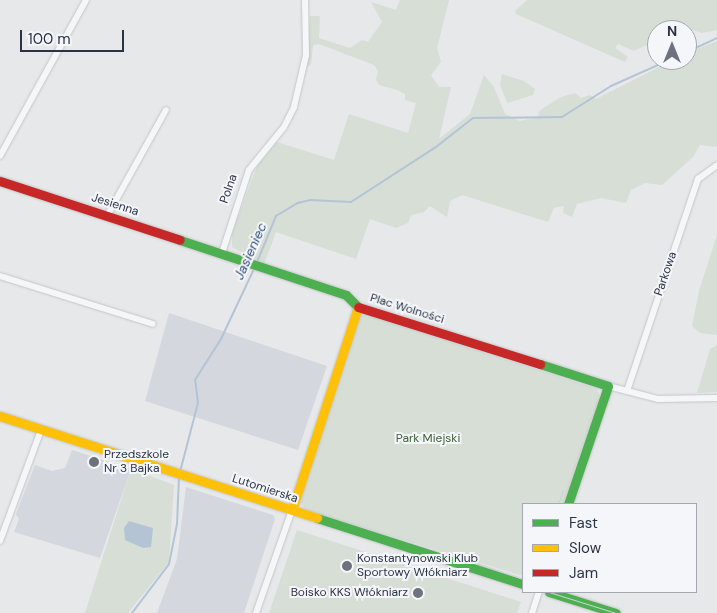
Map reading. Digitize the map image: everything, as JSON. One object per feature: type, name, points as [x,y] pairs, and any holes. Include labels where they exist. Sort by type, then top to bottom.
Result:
[{"type":"street","points":[[0,156],[86,0]]},
{"type":"street","name":"Polna","points":[[222,253],[249,170],[284,127],[294,107],[306,56],[305,0]]},
{"type":"street","points":[[107,216],[166,110]]},
{"type":"street","name":"Parkowa","points":[[627,391],[698,178],[716,165]]},
{"type":"street","name":"Jesienna","points":[[0,181],[222,253]]},
{"type":"street","points":[[222,253],[346,295],[358,307]]},
{"type":"street","points":[[0,276],[153,324]]},
{"type":"street","name":"Plac Wolności","points":[[256,613],[292,510],[358,307],[608,386]]},
{"type":"street","points":[[568,503],[608,386],[666,400],[717,398]]},
{"type":"street","name":"Lutomierska","points":[[0,416],[522,584]]},
{"type":"street","points":[[0,541],[41,430]]},
{"type":"street","points":[[532,613],[539,593]]},
{"type":"street","points":[[552,593],[616,613]]},
{"type":"shaded area","points":[[169,313],[327,366],[298,450],[145,401]]},
{"type":"shaded area","points":[[72,450],[131,469],[100,558],[14,532],[19,519],[16,514],[35,465],[52,471],[65,468]]},
{"type":"shaded area","points":[[186,487],[273,515],[275,519],[244,613],[157,613],[177,559]]},
{"type":"green space","points":[[400,0],[449,0],[437,48],[441,62],[431,75],[439,87],[451,87],[439,139],[470,114],[484,75],[494,87],[505,114],[520,121],[538,117],[539,111],[561,97],[575,93],[581,98],[590,95],[596,99],[653,70],[697,70],[697,49],[717,41],[717,147],[700,145],[693,157],[662,185],[645,183],[631,190],[626,203],[601,198],[577,204],[572,217],[563,213],[564,206],[554,208],[548,222],[462,195],[450,201],[447,217],[430,206],[424,212],[411,215],[408,223],[396,228],[370,219],[356,259],[276,232],[264,264],[232,247],[232,233],[257,166],[277,142],[334,160],[349,114],[408,133],[416,103],[405,100],[405,94],[397,90],[379,85],[376,80],[378,71],[374,65],[319,44],[313,45],[311,64],[306,68],[310,16],[320,16],[319,38],[350,48],[362,40],[368,42],[382,22],[371,2],[396,10]]},
{"type":"green space","points":[[527,0],[717,0],[717,30],[702,33],[697,31],[697,20],[647,20],[647,45],[634,51],[618,44],[615,48],[628,57],[625,62],[516,14],[515,11]]},
{"type":"green space","points":[[502,74],[524,81],[535,89],[533,95],[507,103],[500,85]]},
{"type":"green space","points":[[717,235],[717,335],[700,333],[692,326],[699,291]]},
{"type":"green space","name":"Park Miejski","points":[[364,314],[597,389],[600,397],[563,503],[522,503],[522,576],[305,510],[300,501],[359,317]]},
{"type":"green space","points":[[717,345],[717,392],[697,393],[710,349]]},
{"type":"green space","points":[[131,469],[174,485],[169,562],[128,613],[85,613]]},
{"type":"green space","name":"Konstantynowski Klub Sportowy Włókniarz","points":[[297,530],[521,602],[517,613],[269,613]]},
{"type":"water","points":[[129,521],[153,528],[151,547],[143,548],[125,540],[124,528]]},
{"type":"waterway","name":"Jasieniec","points":[[697,47],[717,38]]},
{"type":"waterway","name":"Jasieniec","points":[[257,262],[276,216],[298,203],[310,200],[351,202],[436,147],[473,118],[562,117],[611,86],[647,70]]},
{"type":"waterway","name":"Jasieniec","points":[[180,472],[198,403],[195,380],[221,339],[254,269]]},
{"type":"waterway","name":"Jasieniec","points":[[132,613],[169,564],[177,524],[179,476]]},
{"type":"tram line","points":[[558,503],[563,490]]},
{"type":"tram line","points":[[459,557],[522,579]]},
{"type":"tram line","points":[[552,593],[616,613]]},
{"type":"traffic: fast","points":[[180,240],[346,295],[358,307]]},
{"type":"traffic: fast","points":[[540,364],[608,386],[568,503]]},
{"type":"traffic: fast","points":[[317,518],[522,584]]},
{"type":"traffic: fast","points":[[552,593],[616,613]]},
{"type":"traffic: slow","points":[[292,510],[358,307]]},
{"type":"traffic: slow","points":[[0,416],[317,518]]},
{"type":"traffic: jam","points":[[0,181],[180,240]]},
{"type":"traffic: jam","points":[[358,307],[540,364]]},
{"type":"place","name":"Przedszkole Nr 3 Bajka","points":[[94,462]]},
{"type":"place","name":"Konstantynowski Klub Sportowy Włókniarz","points":[[347,566]]},
{"type":"place","name":"Boisko KKS Włókniarz","points":[[418,593]]}]
